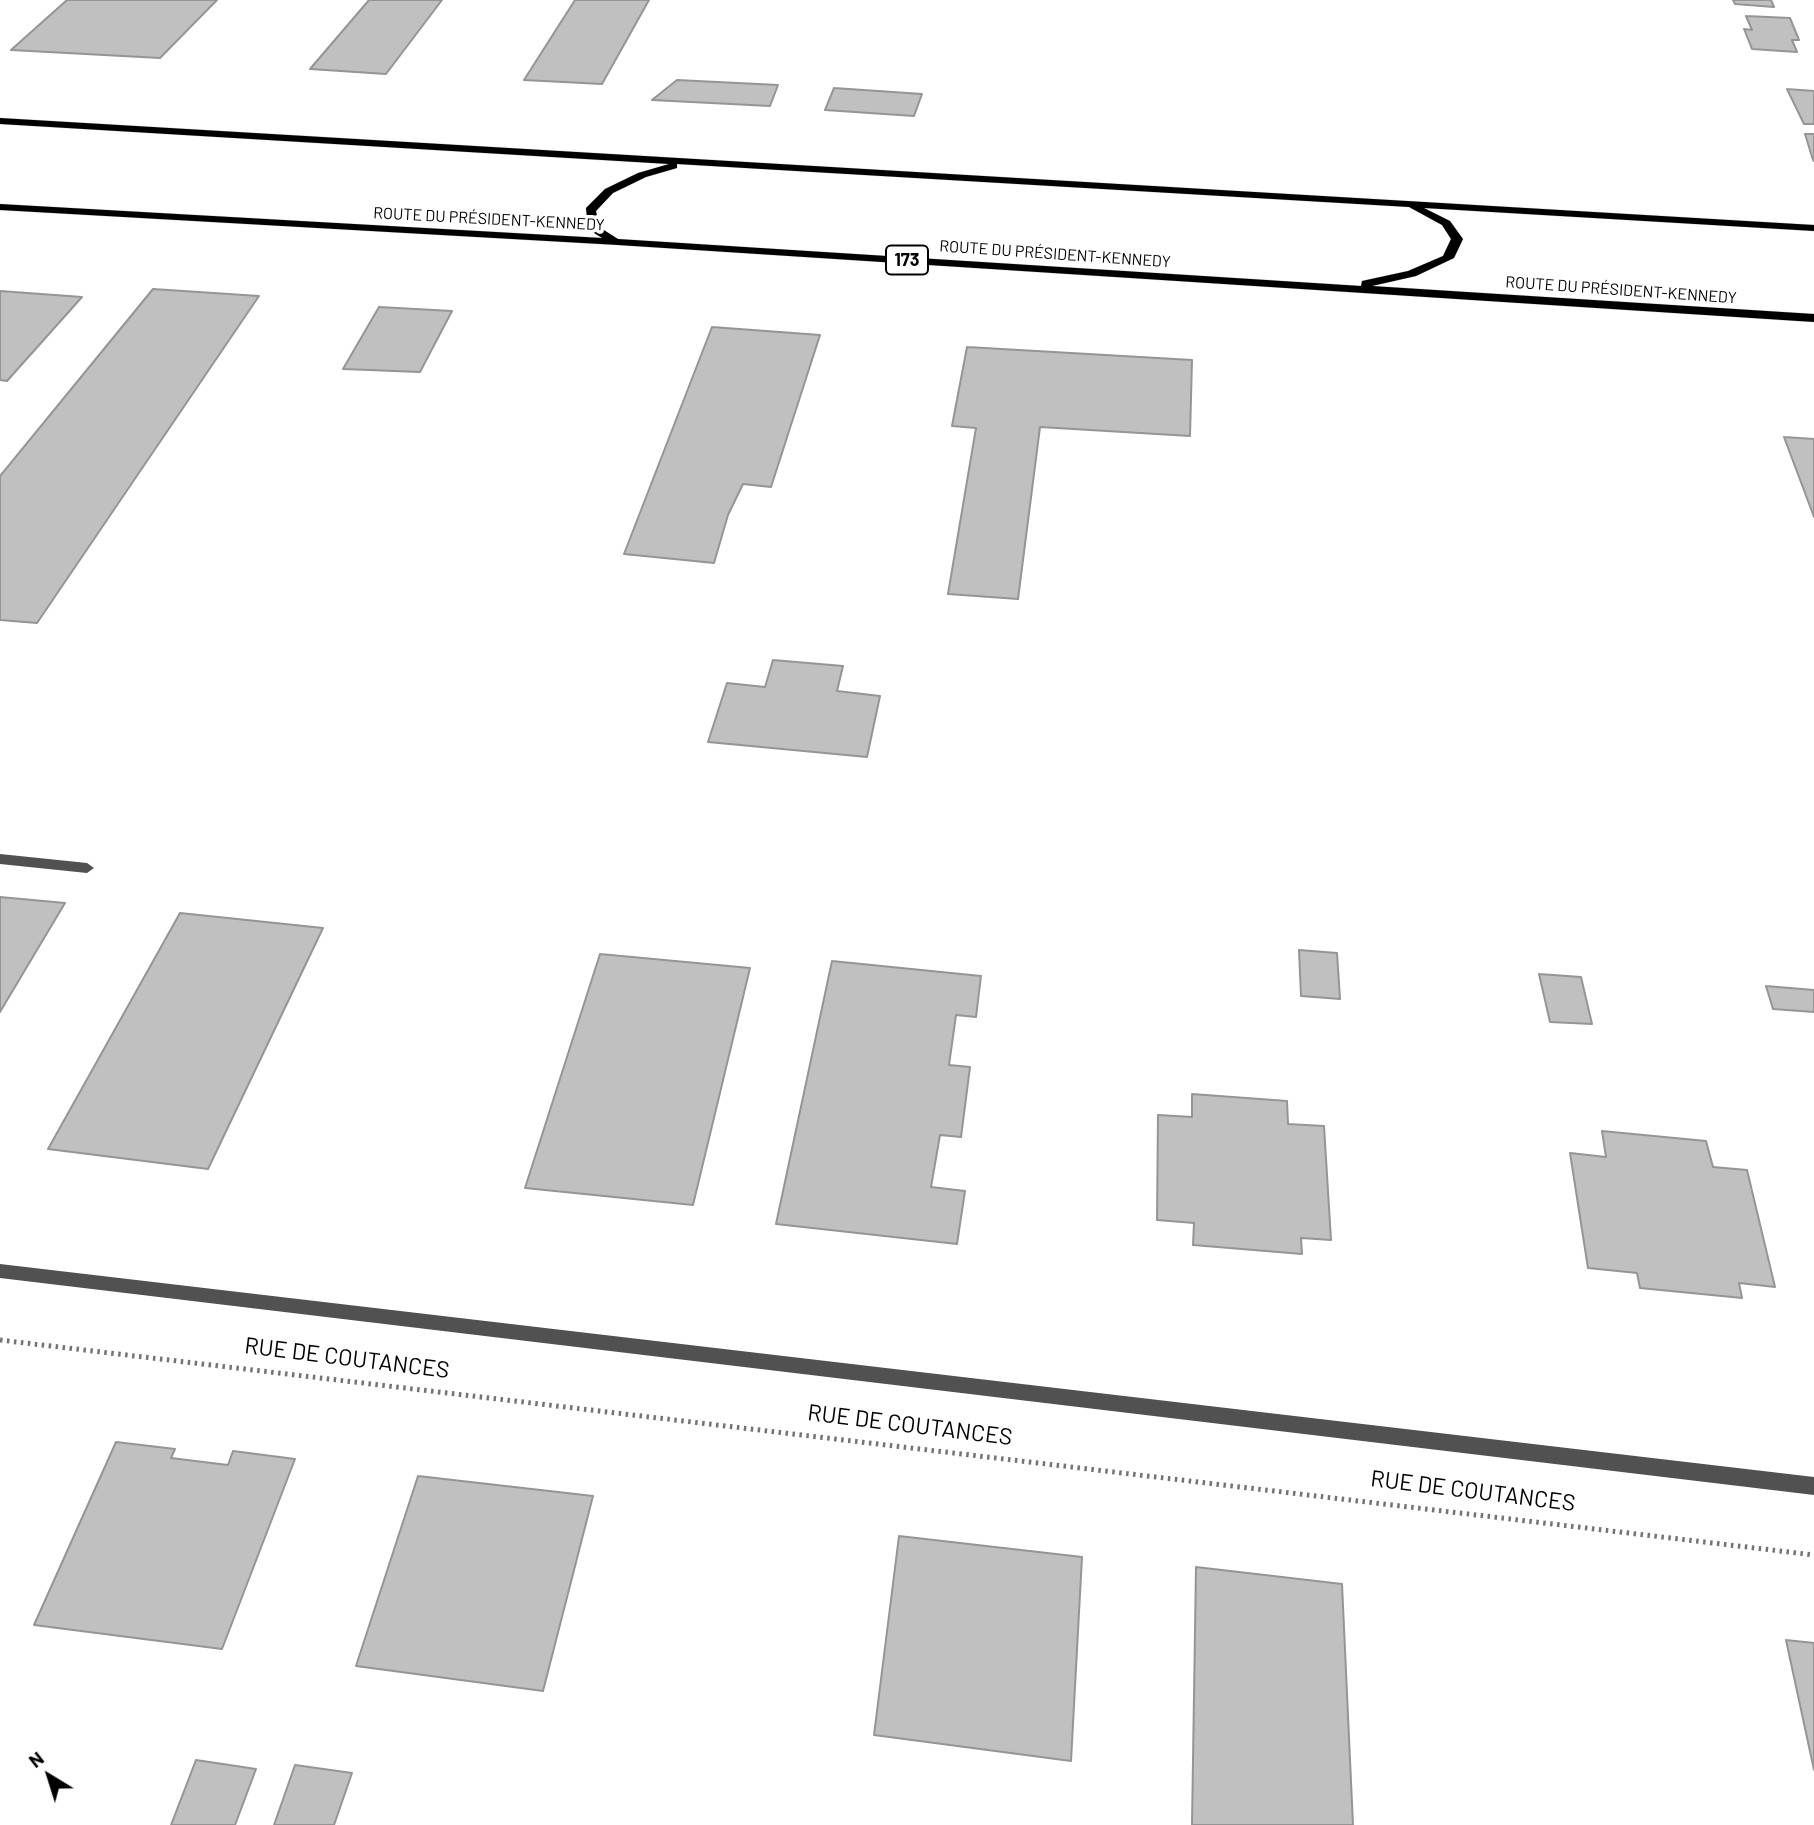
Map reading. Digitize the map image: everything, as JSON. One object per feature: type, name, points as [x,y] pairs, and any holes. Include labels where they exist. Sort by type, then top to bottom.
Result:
[{"type":"main road","points":[[0,121],[1814,228]]},
{"type":"main road","points":[[618,242],[594,229],[590,210],[609,191],[642,175],[686,162]]},
{"type":"main road","points":[[1346,289],[1412,274],[1448,258],[1457,239],[1446,223],[1405,204]]},
{"type":"main road","name":"ROUTE DU PRÉSIDENT-KENNEDY","points":[[0,207],[618,242],[1814,318]]},
{"type":"street","points":[[0,859],[87,868]]},
{"type":"street","points":[[0,1271],[1814,1486]]},
{"type":"path","name":"RUE DE COUTANCES","points":[[0,1340],[1814,1555]]},
{"type":"building","points":[[67,0],[217,0],[160,58],[11,50]]},
{"type":"building","points":[[369,0],[442,0],[386,74],[310,69]]},
{"type":"building","points":[[575,0],[649,0],[602,84],[524,80]]},
{"type":"building","points":[[1733,0],[1771,0],[1774,7],[1735,4]]},
{"type":"building","points":[[1746,16],[1790,18],[1799,40],[1792,40],[1797,52],[1752,49],[1744,29],[1752,30]]},
{"type":"building","points":[[677,80],[778,85],[770,106],[652,100]]},
{"type":"building","points":[[834,88],[922,94],[914,116],[825,110]]},
{"type":"building","points":[[1787,89],[1814,91],[1814,124],[1804,124]]},
{"type":"building","points":[[1805,134],[1814,134],[1814,161],[1813,160]]},
{"type":"building","points":[[153,289],[259,296],[37,623],[0,620],[0,476]]},
{"type":"building","points":[[0,291],[82,297],[7,381],[0,380]]},
{"type":"building","points":[[379,307],[452,311],[420,372],[343,369]]},
{"type":"building","points":[[712,327],[820,335],[771,487],[743,484],[728,515],[714,563],[624,554]]},
{"type":"building","points":[[967,347],[1192,360],[1190,436],[1040,427],[1018,599],[948,594],[976,428],[952,426]]},
{"type":"building","points":[[1784,437],[1814,439],[1814,517]]},
{"type":"building","points":[[773,660],[843,666],[837,691],[880,696],[867,757],[708,742],[727,683],[765,687]]},
{"type":"building","points":[[0,897],[65,903],[0,1012]]},
{"type":"building","points":[[180,913],[323,928],[208,1169],[48,1149]]},
{"type":"building","points":[[1299,950],[1337,953],[1340,999],[1301,996]]},
{"type":"building","points":[[600,954],[750,968],[693,1205],[525,1188]]},
{"type":"building","points":[[832,961],[981,976],[976,1017],[956,1015],[949,1065],[970,1067],[961,1137],[940,1135],[931,1187],[965,1191],[957,1244],[776,1224]]},
{"type":"building","points":[[1539,974],[1581,977],[1592,1024],[1550,1022]]},
{"type":"building","points":[[1766,986],[1814,990],[1814,1012],[1773,1009]]},
{"type":"building","points":[[1192,1094],[1287,1101],[1288,1124],[1324,1126],[1331,1240],[1301,1238],[1302,1254],[1193,1245],[1194,1223],[1157,1220],[1158,1115],[1192,1117]]},
{"type":"building","points":[[1602,1131],[1706,1141],[1713,1167],[1747,1170],[1775,1287],[1739,1283],[1742,1298],[1640,1288],[1637,1273],[1588,1268],[1570,1153],[1606,1157]]},
{"type":"building","points":[[116,1442],[175,1449],[171,1458],[228,1465],[233,1451],[295,1459],[222,1649],[34,1625]]},
{"type":"building","points":[[418,1476],[593,1496],[543,1691],[356,1666]]},
{"type":"building","points":[[899,1536],[1082,1557],[1071,1761],[874,1735]]},
{"type":"building","points":[[1196,1567],[1342,1584],[1353,1825],[1192,1825]]},
{"type":"building","points":[[1786,1640],[1814,1643],[1814,1770]]},
{"type":"building","points":[[196,1760],[256,1769],[235,1825],[171,1825]]},
{"type":"building","points":[[295,1765],[352,1773],[334,1825],[274,1825]]}]
